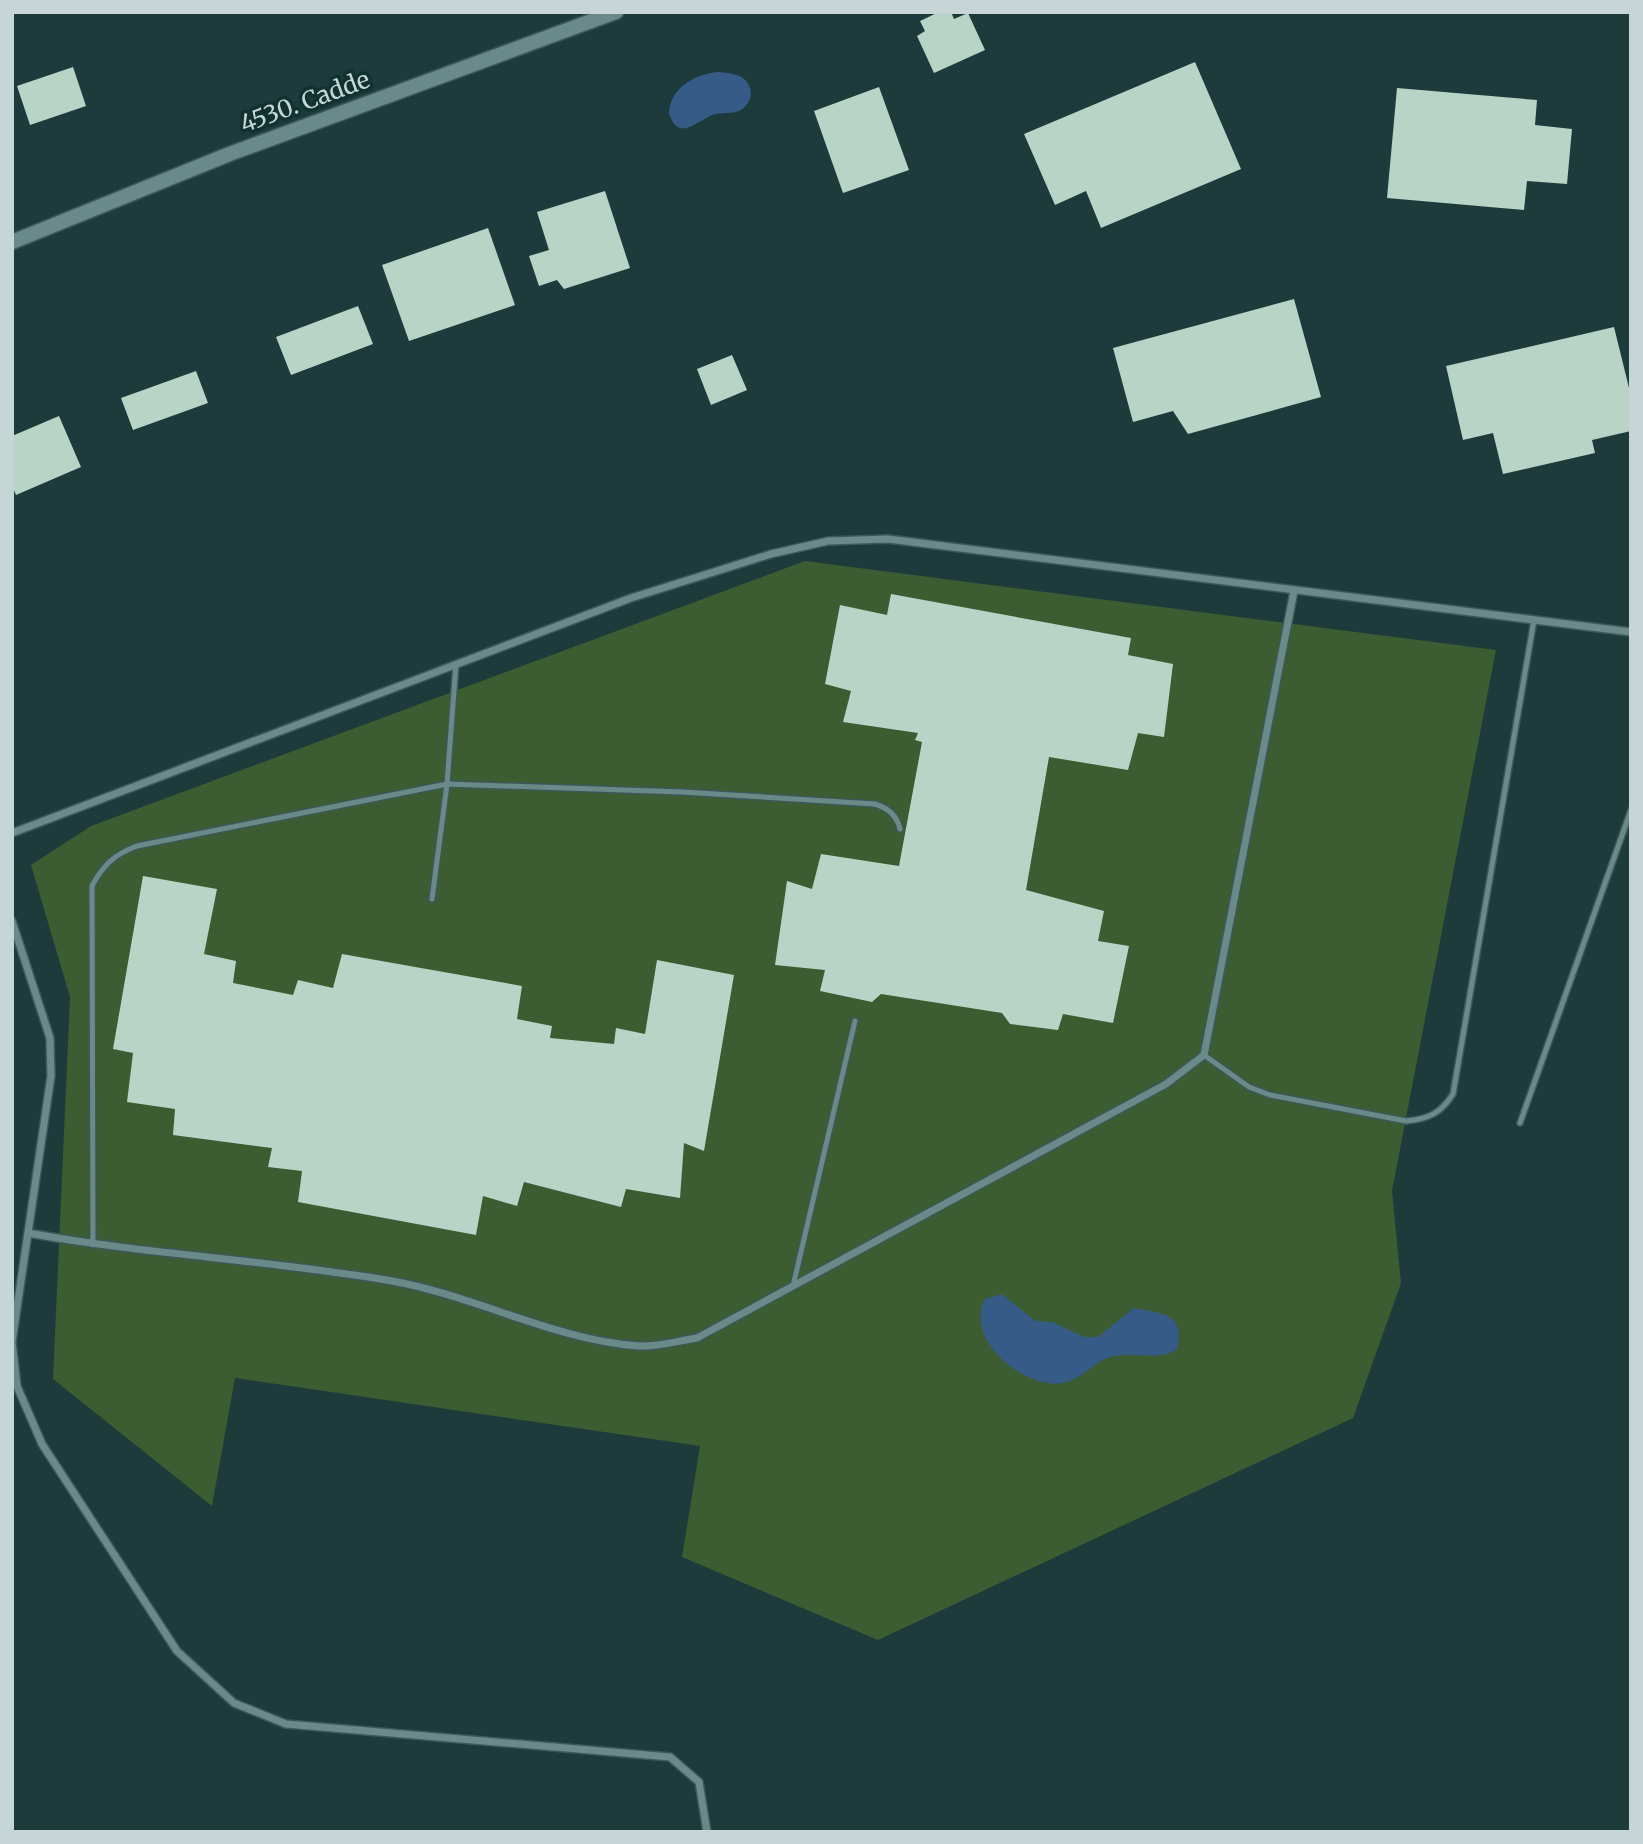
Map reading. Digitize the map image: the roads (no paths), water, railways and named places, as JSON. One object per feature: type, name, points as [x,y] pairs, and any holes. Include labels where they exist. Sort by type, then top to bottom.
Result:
[{"type":"street","name":"4530. Cadde","points":[[12,242],[232,153],[616,12]]},
{"type":"street","points":[[12,833],[631,598],[771,554],[828,541],[888,539],[1631,632]]},
{"type":"street","points":[[29,1233],[93,1245],[243,1260],[395,1282],[589,1339],[642,1346],[696,1338],[1166,1084],[1204,1055],[1294,591]]},
{"type":"street","points":[[12,921],[46,1025],[51,1076],[12,1342],[17,1386],[37,1432],[177,1651],[234,1703],[286,1724],[670,1757],[699,1782],[707,1832]]},
{"type":"lane","points":[[1204,1055],[1249,1087],[1270,1095],[1406,1121],[1423,1119],[1443,1110],[1453,1094],[1534,620]]},
{"type":"lane","points":[[432,899],[447,783],[456,664]]},
{"type":"lane","points":[[93,1245],[92,886],[99,872],[110,860],[137,846],[447,783],[875,804],[886,808],[895,816],[900,829]]},
{"type":"lane","points":[[1520,1123],[1631,810]]},
{"type":"lane","points":[[793,1286],[855,1021]]},
{"type":"water","points":[[718,72],[744,79],[751,91],[747,105],[739,111],[712,115],[688,127],[677,127],[669,113],[674,96],[693,79]]},
{"type":"water","points":[[1002,1294],[1035,1321],[1052,1322],[1084,1337],[1098,1337],[1134,1308],[1162,1314],[1175,1321],[1178,1328],[1177,1349],[1163,1355],[1122,1355],[1107,1358],[1076,1378],[1062,1383],[1047,1383],[1031,1378],[1015,1370],[1001,1358],[982,1330],[980,1314],[985,1299]]}]
